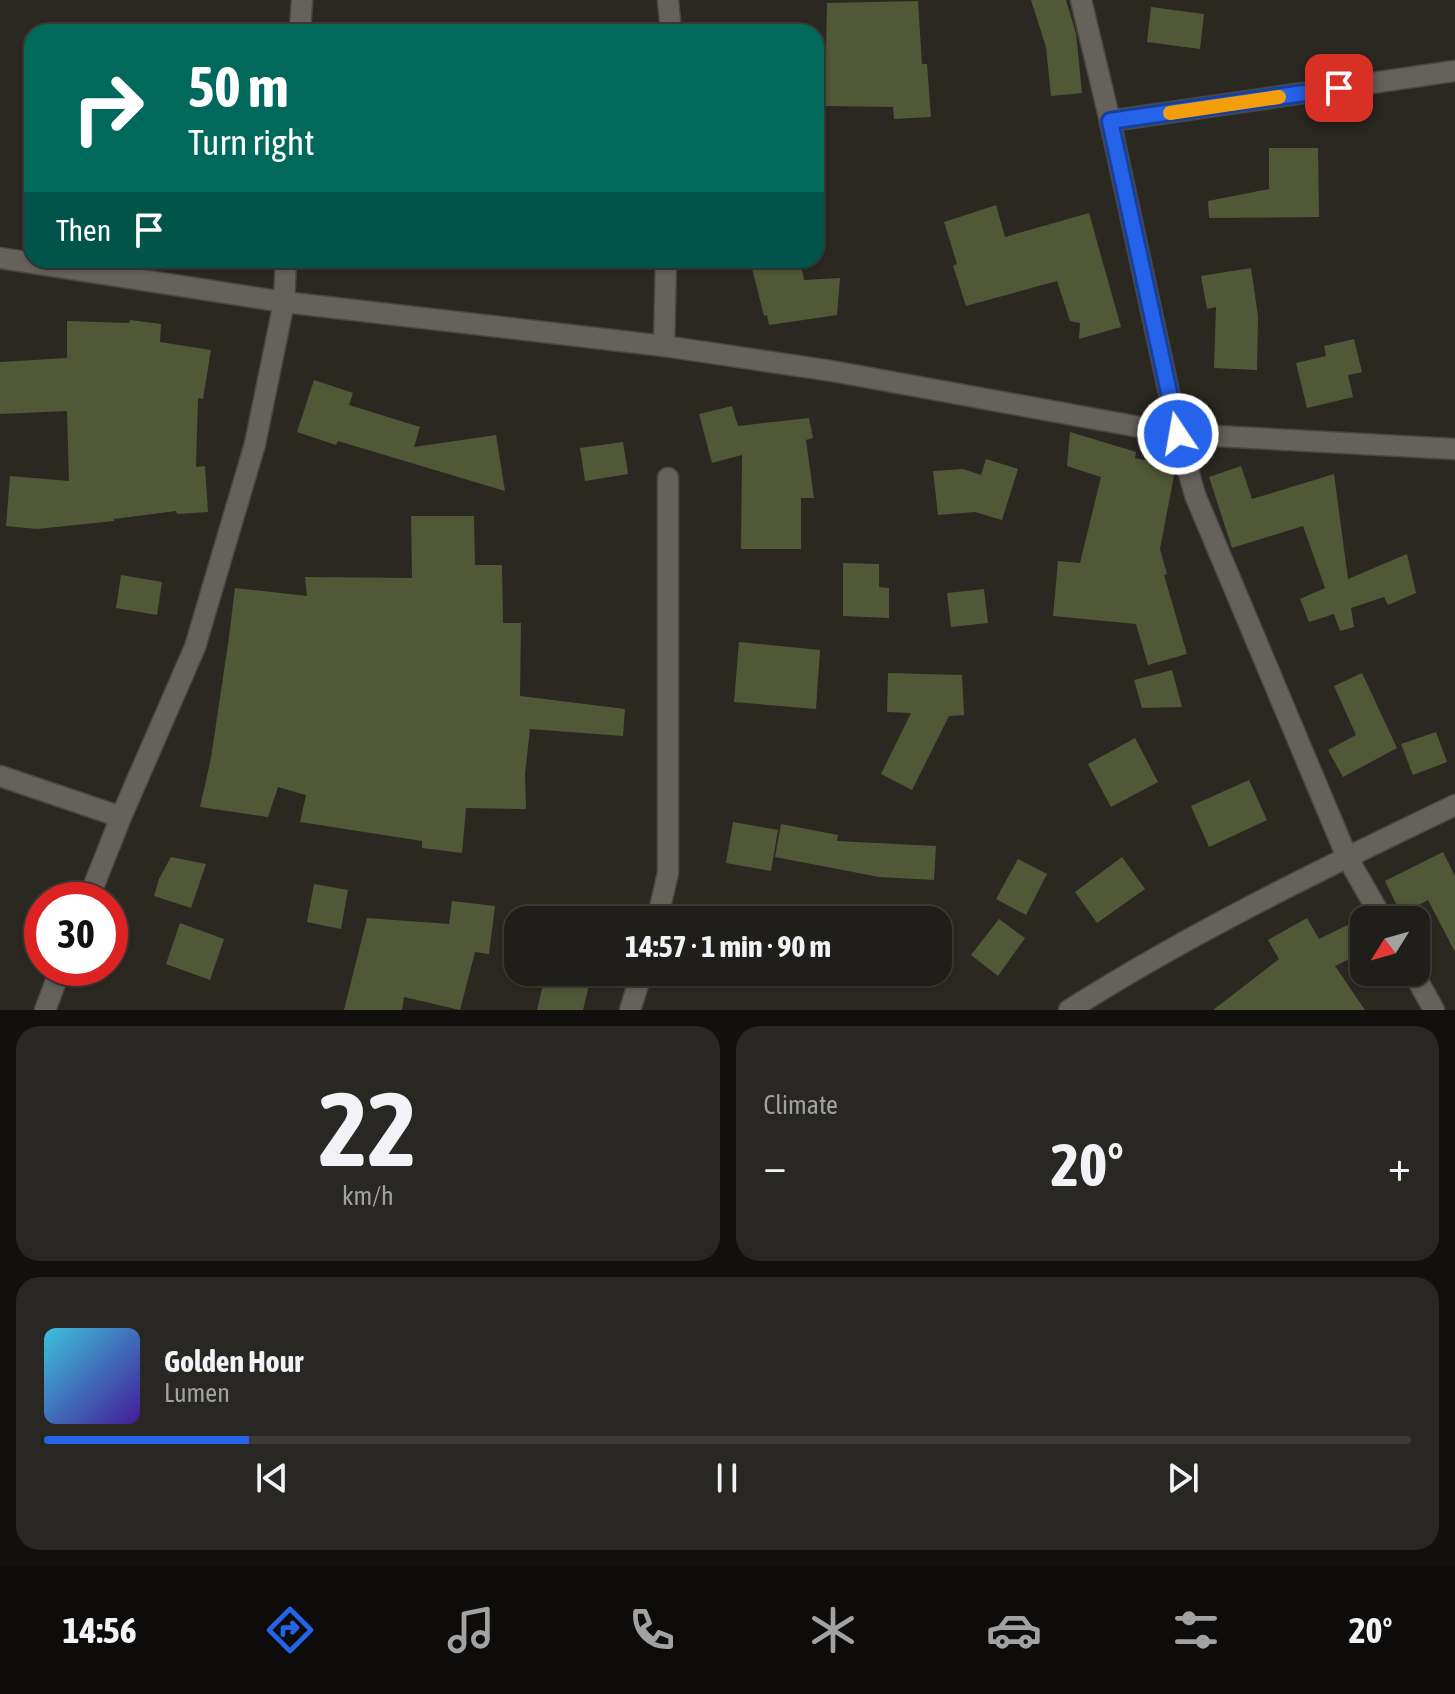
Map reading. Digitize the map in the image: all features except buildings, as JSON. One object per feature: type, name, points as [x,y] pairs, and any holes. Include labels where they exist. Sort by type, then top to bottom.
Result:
[{"type":"street","points":[[300,24],[302,0]]},
{"type":"street","points":[[668,0],[670,24]]},
{"type":"street","points":[[1081,0],[1178,434],[1195,495],[1347,857],[1375,906]]},
{"type":"street","points":[[1110,121],[1455,71]]},
{"type":"street","points":[[0,258],[24,262]]},
{"type":"street","points":[[65,268],[284,302],[664,346],[832,371],[1178,434],[1455,449]]},
{"type":"street","points":[[95,882],[195,647],[255,444],[284,302],[286,268]]},
{"type":"street","points":[[664,346],[666,268]]},
{"type":"street","points":[[660,906],[668,873],[668,478]]},
{"type":"street","points":[[0,776],[121,817]]},
{"type":"street","points":[[1069,1010],[1134,969],[1347,857],[1455,805]]},
{"type":"street","points":[[45,1010],[54,986]]},
{"type":"street","points":[[630,1010],[638,986]]},
{"type":"street","points":[[1421,986],[1434,1010]]},
{"type":"slow traffic","points":[[1170,113],[1279,97]]},
{"type":"route","points":[[1178,434],[1110,121],[1339,88]]}]
